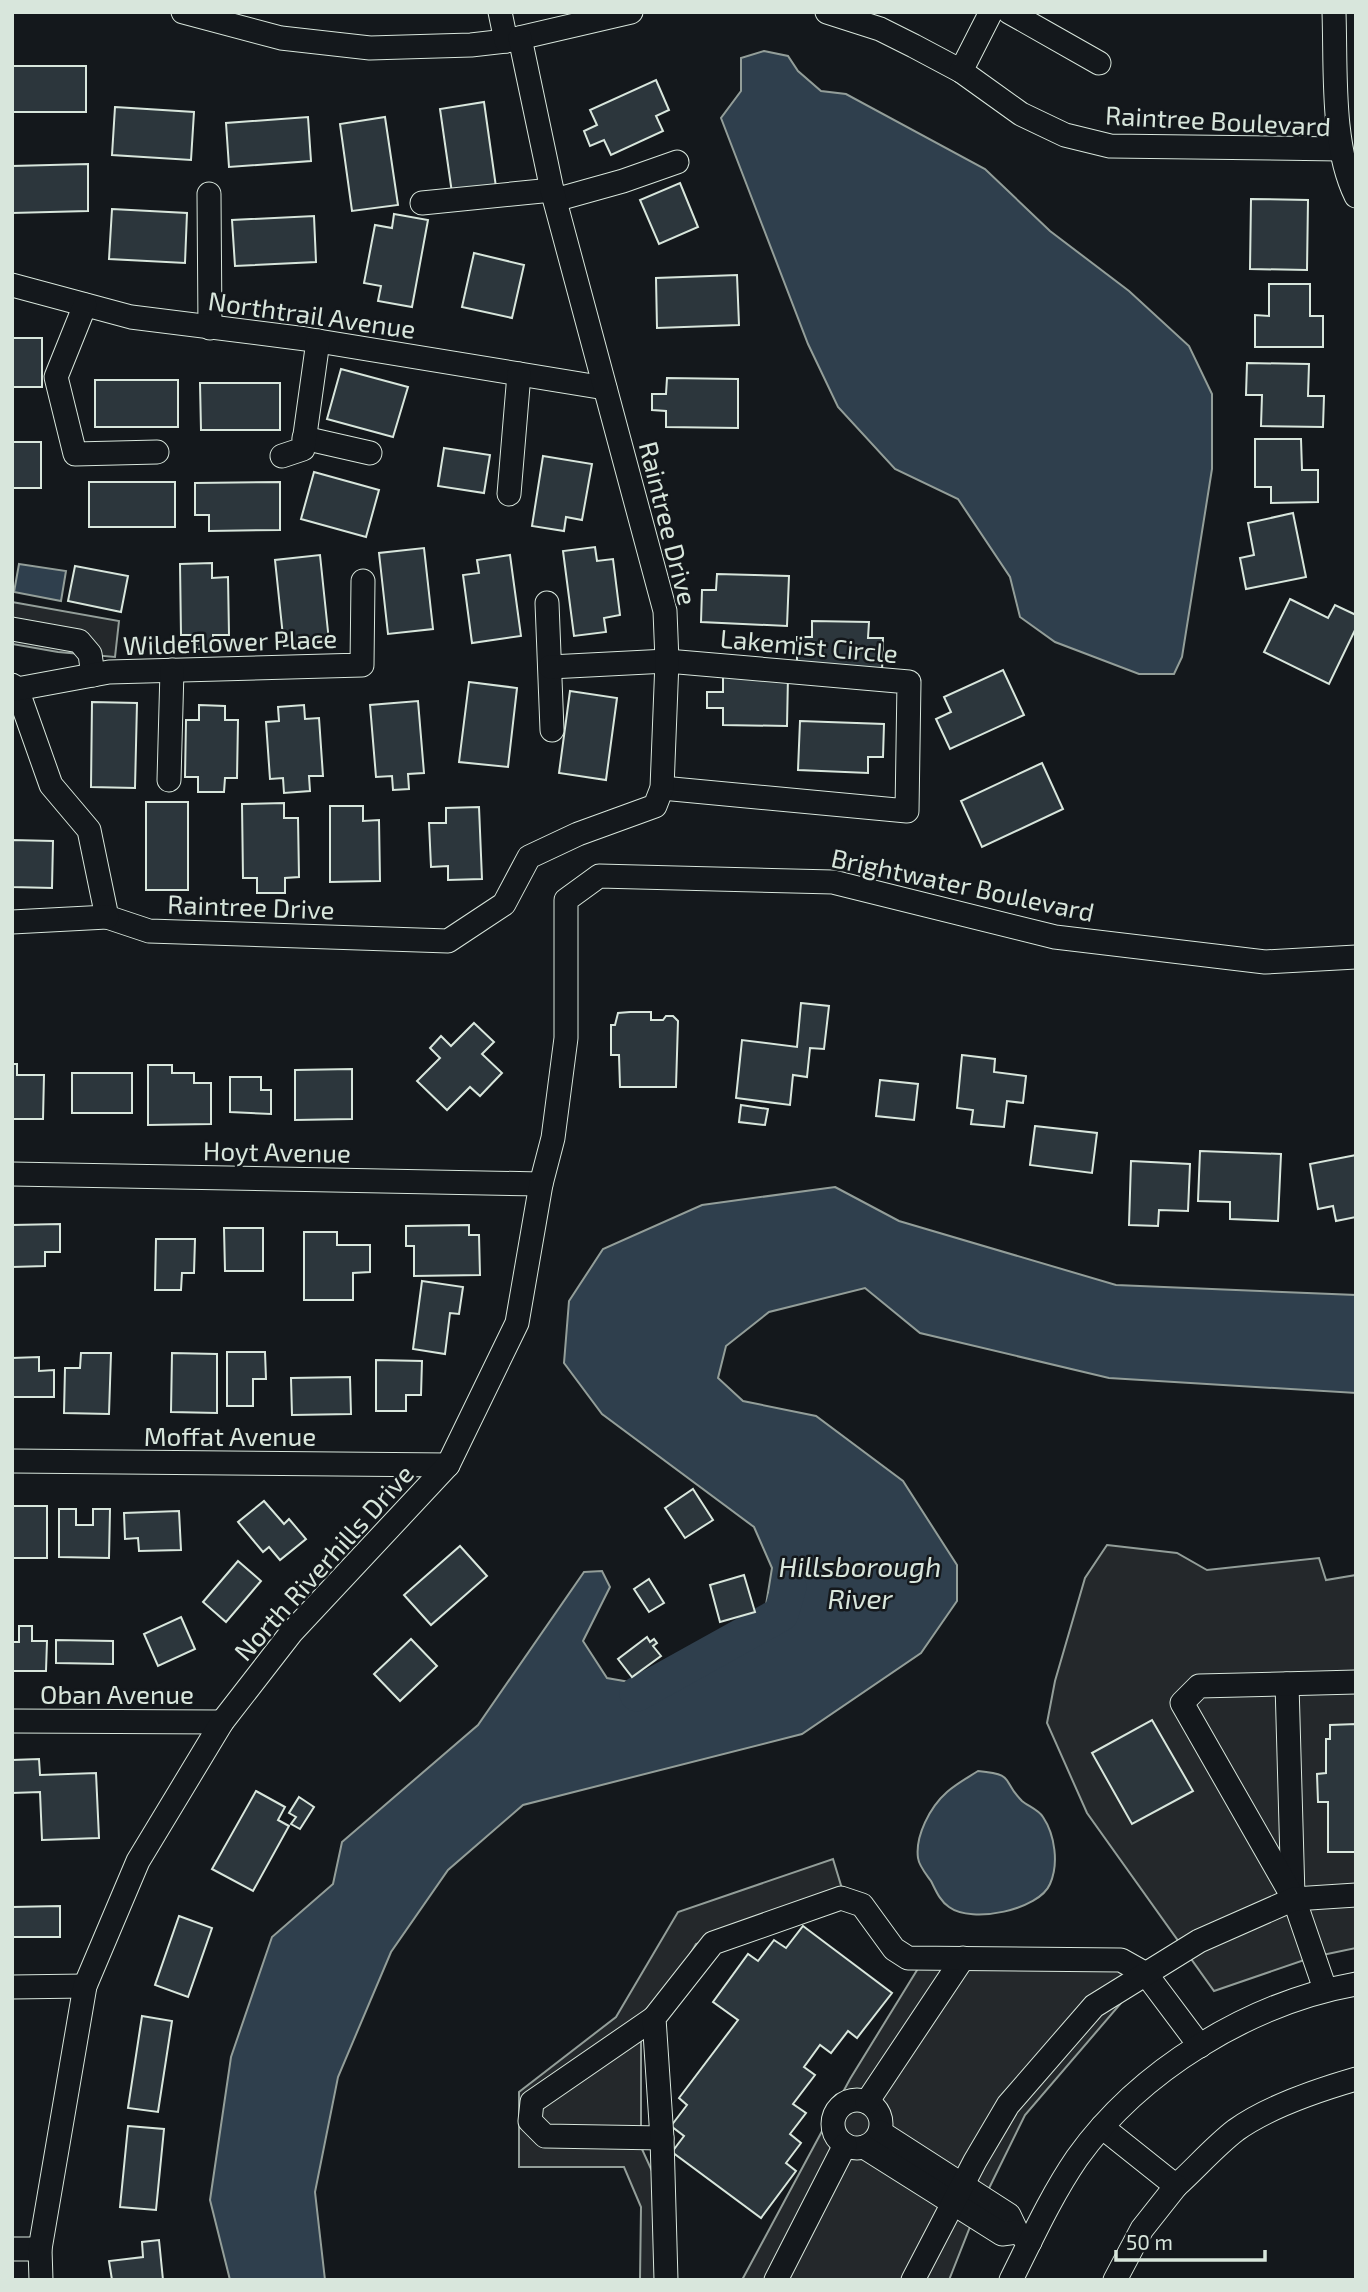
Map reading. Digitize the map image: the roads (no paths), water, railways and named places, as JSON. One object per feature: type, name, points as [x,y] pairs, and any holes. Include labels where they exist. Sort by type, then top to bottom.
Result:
[{"type":"street","points":[[183,12],[281,38],[370,48],[471,45],[513,39],[631,12]]},
{"type":"street","name":"Raintree Drive","points":[[107,917],[149,931],[448,941],[504,904],[529,857],[578,834],[655,807],[662,788],[667,661],[665,611],[513,39],[500,12]]},
{"type":"street","name":"Raintree Boulevard","points":[[827,12],[880,29],[961,71],[1021,114],[1065,135],[1110,146],[1340,149],[1345,173],[1356,197]]},
{"type":"street","points":[[1334,12],[1340,149]]},
{"type":"street","points":[[961,71],[999,13],[1099,63]]},
{"type":"street","points":[[422,203],[553,195],[623,181],[677,162]]},
{"type":"street","points":[[209,194],[210,328]]},
{"type":"street","name":"Northtrail Avenue","points":[[12,285],[131,317],[318,341],[605,388]]},
{"type":"street","points":[[85,305],[56,377],[75,454],[156,452]]},
{"type":"street","points":[[282,456],[303,449],[318,341]]},
{"type":"street","points":[[509,494],[519,374]]},
{"type":"street","points":[[304,438],[370,453]]},
{"type":"street","name":"Wildeflower Place","points":[[15,687],[110,672],[362,665],[363,581]]},
{"type":"street","points":[[547,603],[552,730]]},
{"type":"street","points":[[12,629],[79,641],[90,654],[93,675]]},
{"type":"street","points":[[550,667],[667,661]]},
{"type":"street","name":"Lakemist Circle","points":[[662,788],[906,811],[908,682],[667,661]]},
{"type":"street","points":[[169,780],[172,670]]},
{"type":"street","points":[[12,922],[107,917],[89,830],[51,786],[15,687]]},
{"type":"street","name":"Brightwater Boulevard","points":[[599,876],[833,882],[1055,937],[1265,962],[1356,957]]},
{"type":"street","name":"North Riverhills Drive","points":[[41,2280],[40,2249],[85,1986],[138,1861],[222,1721],[291,1633],[448,1465],[517,1323],[541,1184],[553,1138],[566,1038],[566,900],[599,876]]},
{"type":"street","name":"Hoyt Avenue","points":[[12,1174],[541,1184]]},
{"type":"street","name":"Moffat Avenue","points":[[12,1461],[448,1465]]},
{"type":"street","points":[[1325,1989],[1294,1899],[1182,1703],[1199,1686],[1356,1682]]},
{"type":"street","points":[[1287,1684],[1294,1899]]},
{"type":"street","name":"Oban Avenue","points":[[12,1721],[222,1721]]},
{"type":"street","points":[[913,2280],[975,2161],[1008,2105],[1094,2006],[1199,1941],[1294,1899],[1356,1895]]},
{"type":"street","points":[[662,2138],[545,2136],[530,2121],[532,2102],[654,2018],[713,1943],[841,1898],[862,1905],[894,1949],[908,1958],[1121,1960],[1146,1974],[1200,2046]]},
{"type":"street","points":[[867,2102],[963,1958]]},
{"type":"street","points":[[1011,2280],[1023,2237],[1101,2127],[1138,2091],[1200,2046],[1238,2023],[1325,1989],[1356,1984]]},
{"type":"street","points":[[12,1987],[85,1986]]},
{"type":"street","points":[[654,2018],[662,2138],[666,2280]]},
{"type":"street","points":[[1115,2280],[1142,2229],[1176,2186],[1236,2130],[1263,2114],[1356,2079]]},
{"type":"street","points":[[776,2280],[863,2141],[881,2120],[879,2112],[867,2102],[851,2100],[838,2109],[833,2125],[835,2133],[863,2141],[905,2162],[959,2195],[1009,2215],[1023,2237]]},
{"type":"street","points":[[1101,2127],[1176,2186]]},
{"type":"street","points":[[12,2249],[40,2249]]},
{"type":"water","points":[[764,51],[788,56],[798,71],[821,91],[846,94],[985,169],[1050,231],[1129,291],[1189,346],[1212,394],[1212,469],[1182,657],[1174,674],[1139,674],[1055,642],[1020,617],[1010,577],[958,499],[895,469],[838,407],[808,344],[721,118],[741,91],[741,58]]},
{"type":"water","points":[[19,564],[66,571],[61,601],[14,592]]},
{"type":"water","name":"Hillsborough River","points":[[835,1187],[899,1221],[1116,1285],[1356,1295],[1356,1393],[1109,1378],[920,1333],[865,1288],[769,1312],[726,1346],[718,1378],[743,1401],[816,1416],[903,1481],[957,1565],[957,1601],[921,1653],[802,1734],[523,1805],[448,1870],[391,1952],[338,2077],[315,2192],[325,2280],[230,2280],[210,2200],[231,2057],[272,1937],[333,1884],[342,1842],[478,1725],[584,1572],[602,1571],[610,1587],[583,1641],[607,1678],[641,1684],[760,1642],[772,1568],[754,1527],[602,1414],[564,1363],[569,1301],[603,1249],[702,1205]]},
{"type":"water","points":[[978,1771],[1003,1776],[1015,1794],[1041,1815],[1050,1832],[1054,1850],[1053,1876],[1043,1893],[1033,1901],[1004,1912],[973,1914],[949,1907],[939,1896],[918,1858],[921,1831],[935,1806],[950,1789]]},
{"type":"waterway","name":"Hillsborough River","points":[[637,1694],[781,1614],[789,1587]]}]
